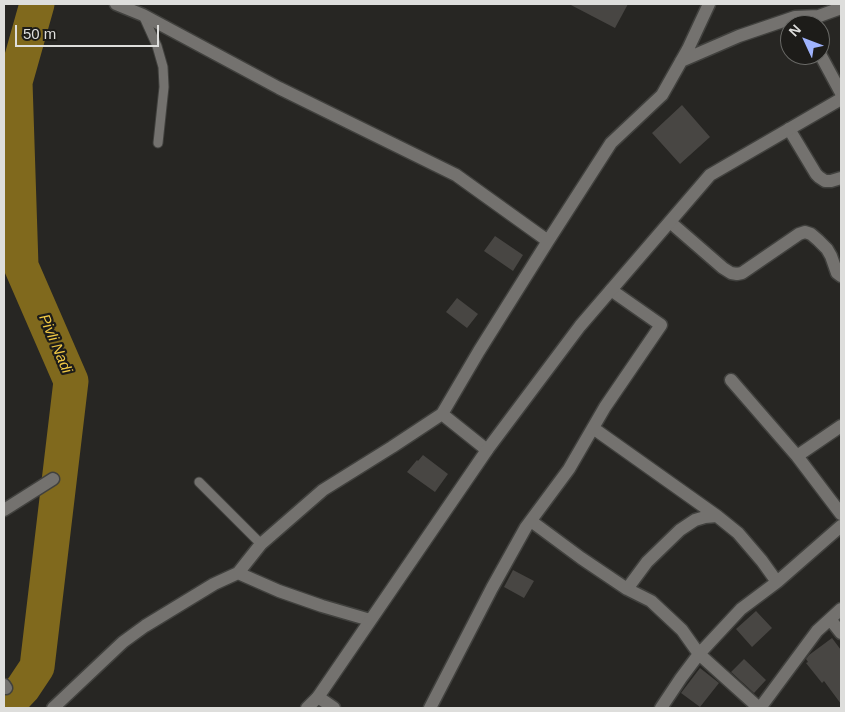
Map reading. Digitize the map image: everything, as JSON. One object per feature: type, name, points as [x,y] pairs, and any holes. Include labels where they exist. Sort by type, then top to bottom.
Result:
[{"type":"street","points":[[116,4],[143,15],[278,88],[456,175],[548,241]]},
{"type":"street","points":[[53,708],[124,642],[144,626],[214,584],[238,573],[261,544],[323,490],[442,414],[479,351],[611,143],[662,95],[682,61],[709,4]]},
{"type":"street","points":[[823,15],[841,8]]},
{"type":"street","points":[[682,61],[738,36],[780,22]]},
{"type":"street","points":[[826,65],[841,93]]},
{"type":"street","points":[[307,708],[318,697],[487,450],[580,326],[710,175],[841,99]]},
{"type":"street","points":[[788,129],[819,178],[825,181],[841,178]]},
{"type":"street","points":[[670,222],[723,268],[737,274],[742,273],[799,234],[806,232],[811,234],[827,249],[837,273],[841,276]]},
{"type":"street","points":[[430,708],[526,527],[569,469],[605,407],[661,325],[611,290]]},
{"type":"street","points":[[731,380],[797,456],[840,511]]},
{"type":"street","points":[[442,414],[487,450]]},
{"type":"street","points":[[797,456],[841,426]]},
{"type":"street","points":[[593,428],[738,533],[777,582]]},
{"type":"street","points":[[4,510],[53,478]]},
{"type":"street","points":[[627,589],[647,562],[680,530],[695,520],[717,516]]},
{"type":"street","points":[[531,521],[627,589],[651,601],[682,630],[699,654],[759,708],[817,631],[841,609]]},
{"type":"street","points":[[661,708],[699,654],[741,609],[777,582],[841,526]]},
{"type":"street","points":[[238,573],[322,606],[370,620]]},
{"type":"street","points":[[830,619],[841,633]]},
{"type":"street","points":[[318,697],[334,708]]},
{"type":"lane","points":[[143,15],[157,46],[163,67],[164,87],[158,143]]},
{"type":"lane","points":[[199,482],[261,544]]},
{"type":"building","points":[[569,4],[628,4],[615,28]]},
{"type":"building","points":[[682,105],[710,137],[680,164],[652,133]]},
{"type":"building","points":[[495,236],[523,255],[513,271],[484,251]]},
{"type":"building","points":[[457,298],[478,314],[467,328],[446,312]]},
{"type":"building","points":[[423,455],[448,474],[435,492],[407,472]]},
{"type":"building","points":[[513,570],[534,581],[524,598],[504,587]]},
{"type":"building","points":[[756,611],[772,628],[752,647],[736,629]]},
{"type":"building","points":[[832,638],[841,650],[841,704],[824,681],[822,683],[806,663],[808,662],[806,659],[809,655]]},
{"type":"building","points":[[744,659],[766,680],[754,693],[731,672]]},
{"type":"building","points":[[700,668],[719,683],[700,707],[681,693]]},
{"type":"waterway","name":"Pivli Nadi","points":[[4,708],[23,688],[37,667],[71,381],[21,266],[15,82],[37,4]]}]
